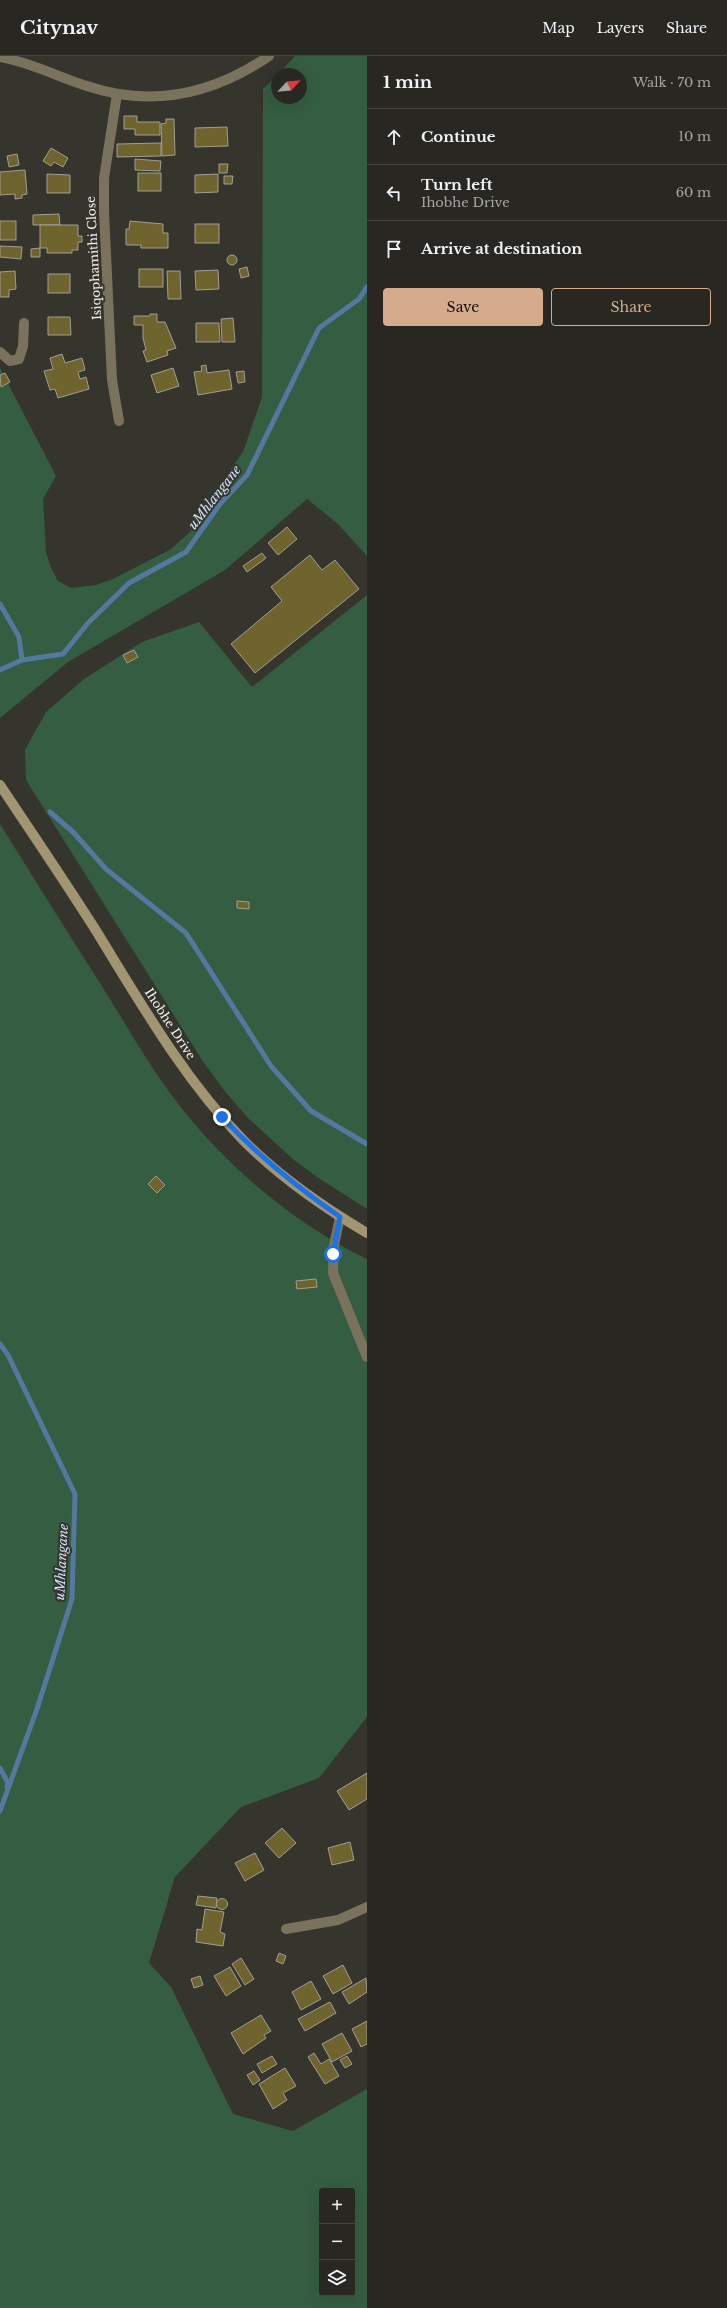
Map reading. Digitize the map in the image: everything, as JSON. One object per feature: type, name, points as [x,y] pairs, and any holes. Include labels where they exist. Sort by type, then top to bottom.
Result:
[{"type":"street","points":[[0,57],[35,67],[87,86],[117,94],[154,97],[185,94],[214,86],[249,70],[269,56]]},
{"type":"street","name":"Isiqophamithi Close","points":[[117,94],[104,178],[104,212],[112,380],[119,421]]},
{"type":"street","points":[[0,352],[10,361],[18,359],[23,346],[24,323]]},
{"type":"street","name":"Ihobhe Drive","points":[[0,785],[190,1077],[245,1142],[297,1187],[340,1217],[367,1232]]},
{"type":"street","points":[[340,1217],[334,1246],[333,1273],[367,1357]]},
{"type":"street","points":[[286,1929],[338,1920],[367,1907]]},
{"type":"green space","points":[[295,56],[367,56],[367,556],[338,524],[307,499],[225,570],[68,662],[0,718],[0,368],[56,476],[43,499],[46,552],[51,568],[58,581],[71,588],[96,585],[113,579],[171,549],[190,532],[206,504],[243,452],[262,397],[263,89],[271,81],[271,104],[307,104],[307,68],[284,68]]},
{"type":"green space","points":[[367,595],[367,1209],[317,1177],[294,1160],[247,1117],[223,1089],[202,1060],[26,780],[25,750],[46,712],[84,679],[142,642],[199,622],[252,687]]},
{"type":"green space","points":[[0,824],[144,1055],[173,1097],[193,1122],[214,1146],[261,1190],[312,1228],[367,1259],[367,1717],[319,1778],[241,1807],[175,1877],[149,1963],[171,1987],[233,2114],[293,2131],[367,2089],[367,2308],[0,2308]]},
{"type":"building","points":[[124,116],[137,116],[137,122],[160,122],[160,135],[135,135],[135,129],[124,129]]},
{"type":"building","points":[[166,119],[174,119],[175,155],[162,156],[161,124],[166,123]]},
{"type":"building","points":[[227,127],[228,146],[195,147],[195,128]]},
{"type":"building","points":[[161,143],[161,156],[117,157],[117,144]]},
{"type":"building","points":[[51,148],[68,158],[63,167],[54,162],[51,166],[43,161]]},
{"type":"building","points":[[17,154],[19,165],[9,167],[7,156]]},
{"type":"building","points":[[135,159],[161,161],[160,171],[135,170]]},
{"type":"building","points":[[219,164],[228,164],[227,173],[219,173]]},
{"type":"building","points":[[25,170],[27,194],[22,195],[22,198],[15,199],[15,194],[0,195],[0,172]]},
{"type":"building","points":[[138,173],[161,173],[161,191],[138,191]]},
{"type":"building","points":[[47,174],[70,175],[70,193],[47,193]]},
{"type":"building","points":[[218,174],[218,192],[195,193],[195,175]]},
{"type":"building","points":[[224,176],[233,176],[232,184],[224,184]]},
{"type":"building","points":[[59,214],[60,225],[33,225],[33,215]]},
{"type":"building","points":[[0,221],[16,221],[16,240],[0,240]]},
{"type":"building","points":[[130,221],[163,224],[163,233],[168,233],[168,248],[141,248],[141,245],[126,245],[126,229],[129,229]]},
{"type":"building","points":[[195,224],[219,224],[219,243],[195,243]]},
{"type":"building","points":[[40,225],[78,225],[78,236],[82,236],[82,242],[78,242],[78,250],[72,250],[72,253],[47,253],[47,248],[40,248]]},
{"type":"building","points":[[0,246],[22,247],[21,259],[0,257]]},
{"type":"building","points":[[40,248],[40,257],[31,257],[31,249]]},
{"type":"building","points":[[230,255],[234,255],[236,256],[236,264],[230,265],[227,262],[227,258]]},
{"type":"building","points":[[247,267],[249,276],[241,278],[239,269]]},
{"type":"building","points":[[139,269],[163,269],[163,287],[139,287]]},
{"type":"building","points":[[218,270],[219,289],[196,290],[195,271]]},
{"type":"building","points":[[15,271],[16,289],[9,290],[9,297],[0,297],[0,272]]},
{"type":"building","points":[[167,271],[180,271],[181,299],[168,299]]},
{"type":"building","points":[[48,274],[70,274],[70,293],[48,293]]},
{"type":"building","points":[[150,314],[157,314],[157,322],[165,322],[176,348],[167,351],[168,355],[147,362],[143,351],[146,350],[143,338],[143,325],[134,325],[134,316],[150,316]]},
{"type":"building","points":[[48,317],[70,317],[71,335],[48,335]]},
{"type":"building","points":[[233,318],[235,342],[222,342],[221,319]]},
{"type":"building","points":[[196,323],[219,323],[220,342],[196,342]]},
{"type":"building","points":[[62,354],[65,363],[82,358],[85,370],[78,372],[80,379],[86,377],[89,389],[58,398],[55,389],[50,390],[44,371],[53,369],[50,358]]},
{"type":"building","points":[[206,365],[207,373],[229,370],[232,389],[198,395],[194,372],[202,371],[201,366]]},
{"type":"building","points":[[173,368],[179,386],[157,393],[151,375]]},
{"type":"building","points":[[244,371],[245,382],[238,383],[236,372]]},
{"type":"building","points":[[5,373],[10,382],[1,387],[0,375]]},
{"type":"building","points":[[287,527],[297,539],[278,555],[268,543]]},
{"type":"building","points":[[262,553],[266,558],[247,572],[243,566]]},
{"type":"building","points":[[310,555],[322,570],[335,560],[359,589],[255,673],[231,644],[282,601],[271,587]]},
{"type":"building","points":[[134,650],[138,657],[127,663],[123,655]]},
{"type":"building","points":[[237,901],[249,902],[249,909],[237,908]]},
{"type":"building","points":[[156,1176],[165,1185],[157,1193],[148,1184]]},
{"type":"building","points":[[316,1279],[317,1287],[297,1289],[296,1281]]},
{"type":"building","points":[[367,1773],[367,1799],[349,1810],[337,1791]]},
{"type":"building","points":[[282,1828],[296,1843],[279,1858],[265,1843]]},
{"type":"building","points":[[350,1842],[354,1860],[332,1865],[328,1848]]},
{"type":"building","points":[[255,1853],[264,1870],[245,1881],[235,1863]]},
{"type":"building","points":[[198,1896],[217,1898],[216,1908],[196,1905]]},
{"type":"building","points":[[222,1898],[226,1900],[228,1904],[226,1908],[222,1910],[218,1908],[216,1904],[218,1900]]},
{"type":"building","points":[[205,1909],[224,1912],[220,1932],[225,1934],[223,1946],[196,1942],[197,1929],[202,1930]]},
{"type":"building","points":[[279,1953],[286,1956],[283,1964],[276,1961]]},
{"type":"building","points":[[241,1958],[254,1979],[245,1985],[232,1964]]},
{"type":"building","points":[[343,1965],[352,1983],[333,1994],[323,1976]]},
{"type":"building","points":[[230,1967],[241,1986],[226,1996],[214,1976]]},
{"type":"building","points":[[200,1976],[203,1985],[194,1988],[191,1979]]},
{"type":"building","points":[[366,1978],[367,1992],[349,2004],[342,1992]]},
{"type":"building","points":[[311,1981],[321,1999],[301,2010],[292,1992]]},
{"type":"building","points":[[330,2002],[336,2013],[305,2031],[298,2019]]},
{"type":"building","points":[[261,2015],[271,2031],[264,2035],[266,2038],[243,2054],[231,2033]]},
{"type":"building","points":[[367,2021],[367,2044],[361,2047],[352,2029]]},
{"type":"building","points":[[342,2033],[352,2051],[332,2062],[322,2044]]},
{"type":"building","points":[[314,2053],[321,2064],[329,2059],[339,2076],[325,2084],[308,2057]]},
{"type":"building","points":[[272,2056],[277,2064],[262,2073],[257,2064]]},
{"type":"building","points":[[347,2056],[352,2064],[345,2068],[340,2060]]},
{"type":"building","points":[[285,2068],[296,2086],[283,2093],[287,2100],[273,2109],[259,2084]]},
{"type":"building","points":[[254,2071],[260,2080],[253,2085],[247,2075]]},
{"type":"waterway","name":"uMhlangane","points":[[0,670],[22,660],[63,654],[88,623],[129,583],[186,552],[220,504],[247,475],[319,328],[359,299],[367,287]]},
{"type":"waterway","points":[[0,604],[19,637],[22,660]]},
{"type":"waterway","points":[[50,812],[73,832],[106,869],[186,933],[271,1066],[311,1111],[367,1144]]},
{"type":"waterway","name":"uMhlangane","points":[[0,1344],[8,1355],[75,1494],[72,1599],[37,1709],[0,1811]]},
{"type":"waterway","points":[[0,1768],[8,1783],[7,1787]]},
{"type":"route","points":[[222,1117],[245,1142],[265,1160],[297,1187],[340,1217],[333,1254]]}]
